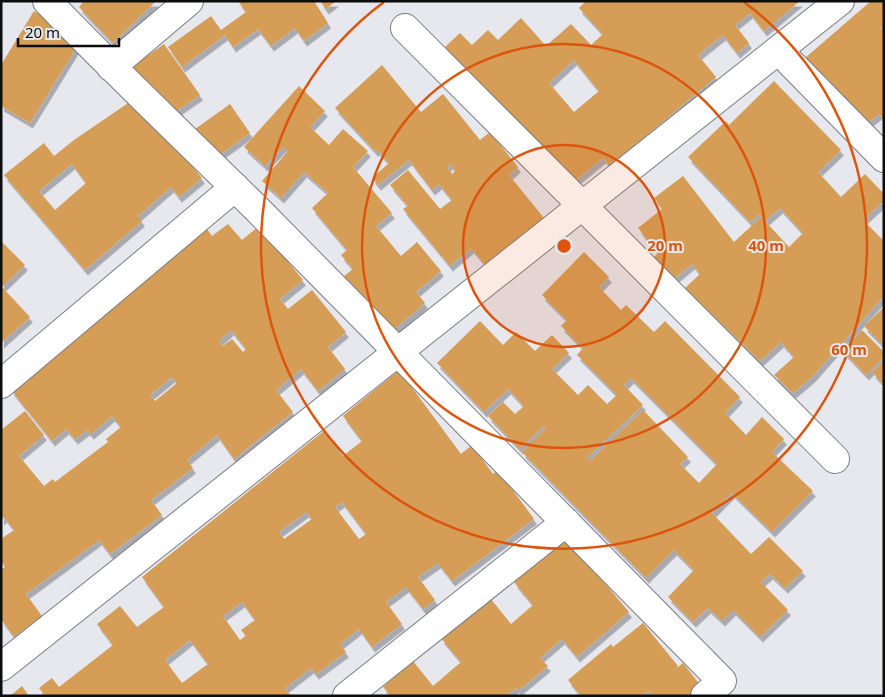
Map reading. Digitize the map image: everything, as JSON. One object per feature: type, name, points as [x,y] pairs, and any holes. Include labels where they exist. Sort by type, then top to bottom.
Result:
[{"type":"street","points":[[47,1],[110,66],[235,187],[398,351],[722,681],[704,696]]},
{"type":"street","points":[[110,66],[189,1]]},
{"type":"street","points":[[1,667],[840,1]]},
{"type":"street","points":[[405,28],[835,459]]},
{"type":"street","points":[[778,50],[884,158]]},
{"type":"street","points":[[1,384],[235,187]]},
{"type":"street","points":[[347,696],[566,522]]},
{"type":"building","points":[[84,1],[156,1],[113,43],[79,7]]},
{"type":"building","points":[[238,1],[314,1],[328,23],[304,41],[295,28],[271,46],[258,29],[233,47],[225,35],[182,67],[168,47],[211,16],[221,30],[246,12]]},
{"type":"building","points":[[320,1],[336,1],[326,9]]},
{"type":"building","points":[[586,1],[800,1],[764,31],[750,13],[735,25],[749,43],[737,53],[723,35],[698,55],[716,77],[610,166],[603,158],[576,180],[562,163],[553,171],[490,96],[445,47],[460,33],[472,45],[488,30],[498,40],[521,18],[546,46],[571,24],[591,45],[603,34],[579,8]],"holes":[[[574,60],[599,91],[574,112],[549,83]]]},
{"type":"building","points":[[871,1],[884,1],[884,24],[880,28],[884,32],[884,121],[879,114],[862,128],[798,64]]},
{"type":"building","points":[[34,11],[81,40],[30,123],[1,106],[1,65]]},
{"type":"building","points":[[164,44],[200,95],[168,117],[133,66]]},
{"type":"building","points":[[382,65],[421,112],[443,94],[480,140],[490,132],[518,167],[509,175],[544,218],[487,267],[471,248],[450,266],[403,209],[408,206],[390,185],[408,170],[440,209],[452,200],[439,184],[432,190],[409,160],[378,185],[372,178],[389,163],[377,150],[375,151],[335,108]],"holes":[[[450,164],[455,171],[452,174],[447,167]]]},
{"type":"building","points":[[774,81],[841,150],[818,172],[841,197],[865,174],[884,194],[884,201],[863,220],[884,241],[884,296],[812,377],[793,393],[774,375],[794,357],[781,342],[760,361],[685,288],[700,274],[692,264],[675,278],[654,257],[658,253],[638,228],[662,209],[654,198],[683,176],[734,242],[761,217],[759,214],[750,222],[688,157],[726,121],[729,125]],"holes":[[[780,208],[803,233],[789,247],[765,221]]]},
{"type":"building","points":[[299,86],[325,111],[310,127],[329,145],[343,129],[368,151],[353,167],[392,213],[376,226],[401,256],[417,242],[441,271],[416,292],[425,303],[390,333],[343,277],[353,269],[341,255],[347,250],[312,208],[328,193],[304,172],[281,198],[262,181],[288,151],[283,147],[265,166],[244,147]]},
{"type":"building","points":[[131,101],[161,129],[202,178],[179,197],[171,187],[138,216],[142,221],[85,270],[4,175],[44,143],[54,156]],"holes":[[[72,164],[86,183],[55,210],[39,191]]]},
{"type":"building","points":[[230,104],[250,133],[211,161],[191,132]]},
{"type":"building","points":[[228,224],[242,240],[259,226],[303,280],[280,299],[288,309],[312,290],[346,332],[328,347],[345,369],[318,391],[301,369],[276,390],[293,412],[234,459],[217,435],[187,460],[193,468],[151,500],[162,515],[110,554],[99,540],[26,594],[42,616],[14,637],[1,619],[1,570],[5,567],[1,561],[1,539],[14,530],[4,517],[1,520],[1,430],[25,411],[44,435],[19,456],[44,486],[53,479],[55,482],[108,442],[106,439],[121,427],[112,416],[91,434],[87,430],[75,439],[66,429],[52,441],[11,390],[207,229],[212,236]],"holes":[[[231,330],[246,349],[243,352],[232,339],[223,346],[219,341]],[[172,377],[177,383],[155,401],[150,395]]]},
{"type":"building","points":[[1,241],[25,265],[2,287],[30,317],[1,343]]},
{"type":"building","points":[[584,252],[609,277],[599,287],[621,310],[626,305],[654,332],[665,321],[740,397],[725,413],[746,435],[762,417],[784,439],[772,452],[813,491],[772,532],[732,493],[712,513],[751,554],[769,537],[803,571],[785,588],[770,574],[761,582],[788,610],[760,637],[733,610],[722,621],[708,608],[693,622],[668,597],[694,570],[674,550],[646,578],[522,452],[546,428],[544,426],[520,449],[488,416],[503,402],[515,414],[524,406],[508,389],[484,412],[437,363],[480,321],[503,345],[516,332],[535,351],[552,335],[569,353],[552,369],[578,395],[588,385],[607,404],[617,395],[577,355],[583,348],[561,326],[567,320],[542,295]],"holes":[[[631,378],[717,464],[699,483],[680,464],[688,457],[643,410],[590,461],[587,458],[643,405],[624,385]]]},
{"type":"building","points":[[884,307],[884,346],[864,326]]},
{"type":"building","points":[[862,330],[884,352],[884,357],[866,375],[842,350]]},
{"type":"building","points":[[884,361],[884,385],[872,372]]},
{"type":"building","points":[[399,370],[461,454],[472,445],[493,474],[498,470],[534,519],[452,581],[438,563],[418,577],[435,600],[423,609],[406,587],[386,602],[402,624],[372,647],[359,629],[340,644],[346,652],[316,674],[311,668],[285,688],[291,696],[45,696],[39,688],[52,678],[59,687],[113,645],[97,624],[120,606],[137,627],[164,607],[142,577],[324,431],[343,456],[362,441],[343,416]],"holes":[[[342,502],[366,534],[359,539],[335,507]],[[306,512],[312,519],[284,539],[279,532]],[[242,602],[255,620],[241,630],[246,636],[240,640],[223,616]],[[190,640],[208,664],[182,683],[165,660]]]},
{"type":"building","points":[[567,538],[629,612],[577,657],[562,639],[540,658],[548,666],[519,690],[516,688],[506,696],[391,696],[383,687],[413,661],[433,686],[461,662],[441,638],[490,598],[511,624],[533,605],[514,582]]},
{"type":"building","points":[[643,623],[678,666],[672,672],[683,663],[701,686],[688,696],[653,696],[649,691],[643,696],[581,696],[568,680],[611,644],[613,647]]},
{"type":"building","points":[[22,686],[29,696],[10,696]]}]
